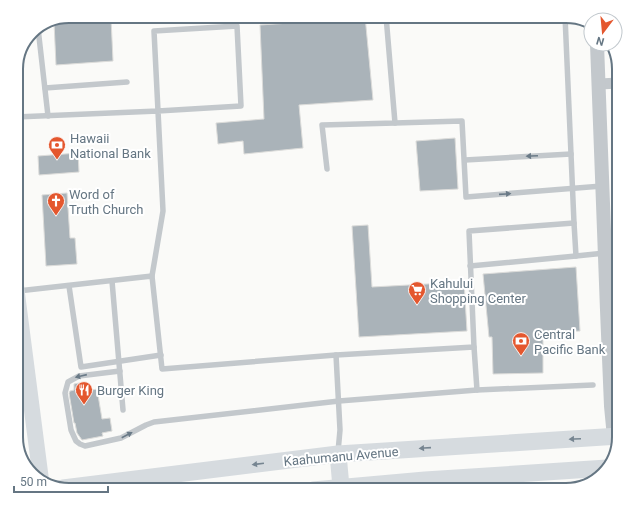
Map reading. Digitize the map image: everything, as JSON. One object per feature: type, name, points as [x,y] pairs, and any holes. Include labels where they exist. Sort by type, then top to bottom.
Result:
[{"type":"main road","points":[[23,359],[40,473]]},
{"type":"main road","name":"Kaahumanu Avenue","points":[[103,483],[338,454],[612,440]]},
{"type":"main road","points":[[338,454],[340,483]]},
{"type":"main road","points":[[396,483],[599,469]]},
{"type":"street","points":[[597,52],[602,186],[612,380]]},
{"type":"street","points":[[599,84],[612,83]]},
{"type":"lane","points":[[387,23],[395,123]]},
{"type":"lane","points":[[565,23],[576,256]]},
{"type":"lane","points":[[23,117],[158,111],[241,106],[237,26],[154,31],[158,111],[162,211],[152,276],[162,369],[336,354],[474,347]]},
{"type":"lane","points":[[39,34],[48,116]]},
{"type":"lane","points":[[45,88],[127,82]]},
{"type":"lane","points":[[327,169],[322,125],[462,121],[466,197],[572,190],[602,186]]},
{"type":"lane","points":[[465,160],[571,154]]},
{"type":"lane","points":[[477,390],[469,231],[574,223]]},
{"type":"lane","points":[[470,266],[605,253]]},
{"type":"lane","points":[[23,289],[70,286],[152,276]]},
{"type":"lane","points":[[112,281],[124,410]]},
{"type":"lane","points":[[70,286],[81,367],[161,355]]},
{"type":"lane","points":[[336,354],[340,430],[338,454]]},
{"type":"lane","points":[[120,371],[79,376],[68,382],[65,388],[65,393],[71,430],[76,441],[80,444],[85,446],[121,438],[154,422],[339,401],[477,390],[593,385]]},
{"type":"building","points":[[69,23],[111,23],[113,61],[56,65],[54,26]]},
{"type":"building","points":[[290,23],[366,23],[373,100],[299,105],[303,148],[244,154],[243,141],[218,144],[216,123],[264,119],[260,25]]},
{"type":"building","points":[[455,138],[458,189],[420,191],[416,141]]},
{"type":"building","points":[[78,153],[79,172],[39,175],[38,156]]},
{"type":"building","name":"Word of Truth Church","points":[[67,193],[70,238],[75,238],[77,264],[46,266],[42,195]]},
{"type":"building","points":[[368,225],[372,287],[464,282],[467,331],[359,337],[352,226]]},
{"type":"building","points":[[576,267],[580,331],[543,333],[543,373],[493,374],[492,337],[489,337],[483,274]]},
{"type":"building","name":"Burger King","points":[[85,382],[87,391],[97,389],[102,419],[110,418],[112,431],[102,433],[103,436],[82,440],[77,433],[74,423],[69,393],[70,391],[74,390],[74,384]]},
{"type":"place","name":"Hawaii National Bank","points":[[57,160]]},
{"type":"place","name":"Word of Truth Church","points":[[56,216]]},
{"type":"place","name":"Kahului Shopping Center","points":[[417,305]]},
{"type":"place","name":"Central Pacific Bank","points":[[521,356]]},
{"type":"place","name":"Burger King","points":[[84,405]]}]
